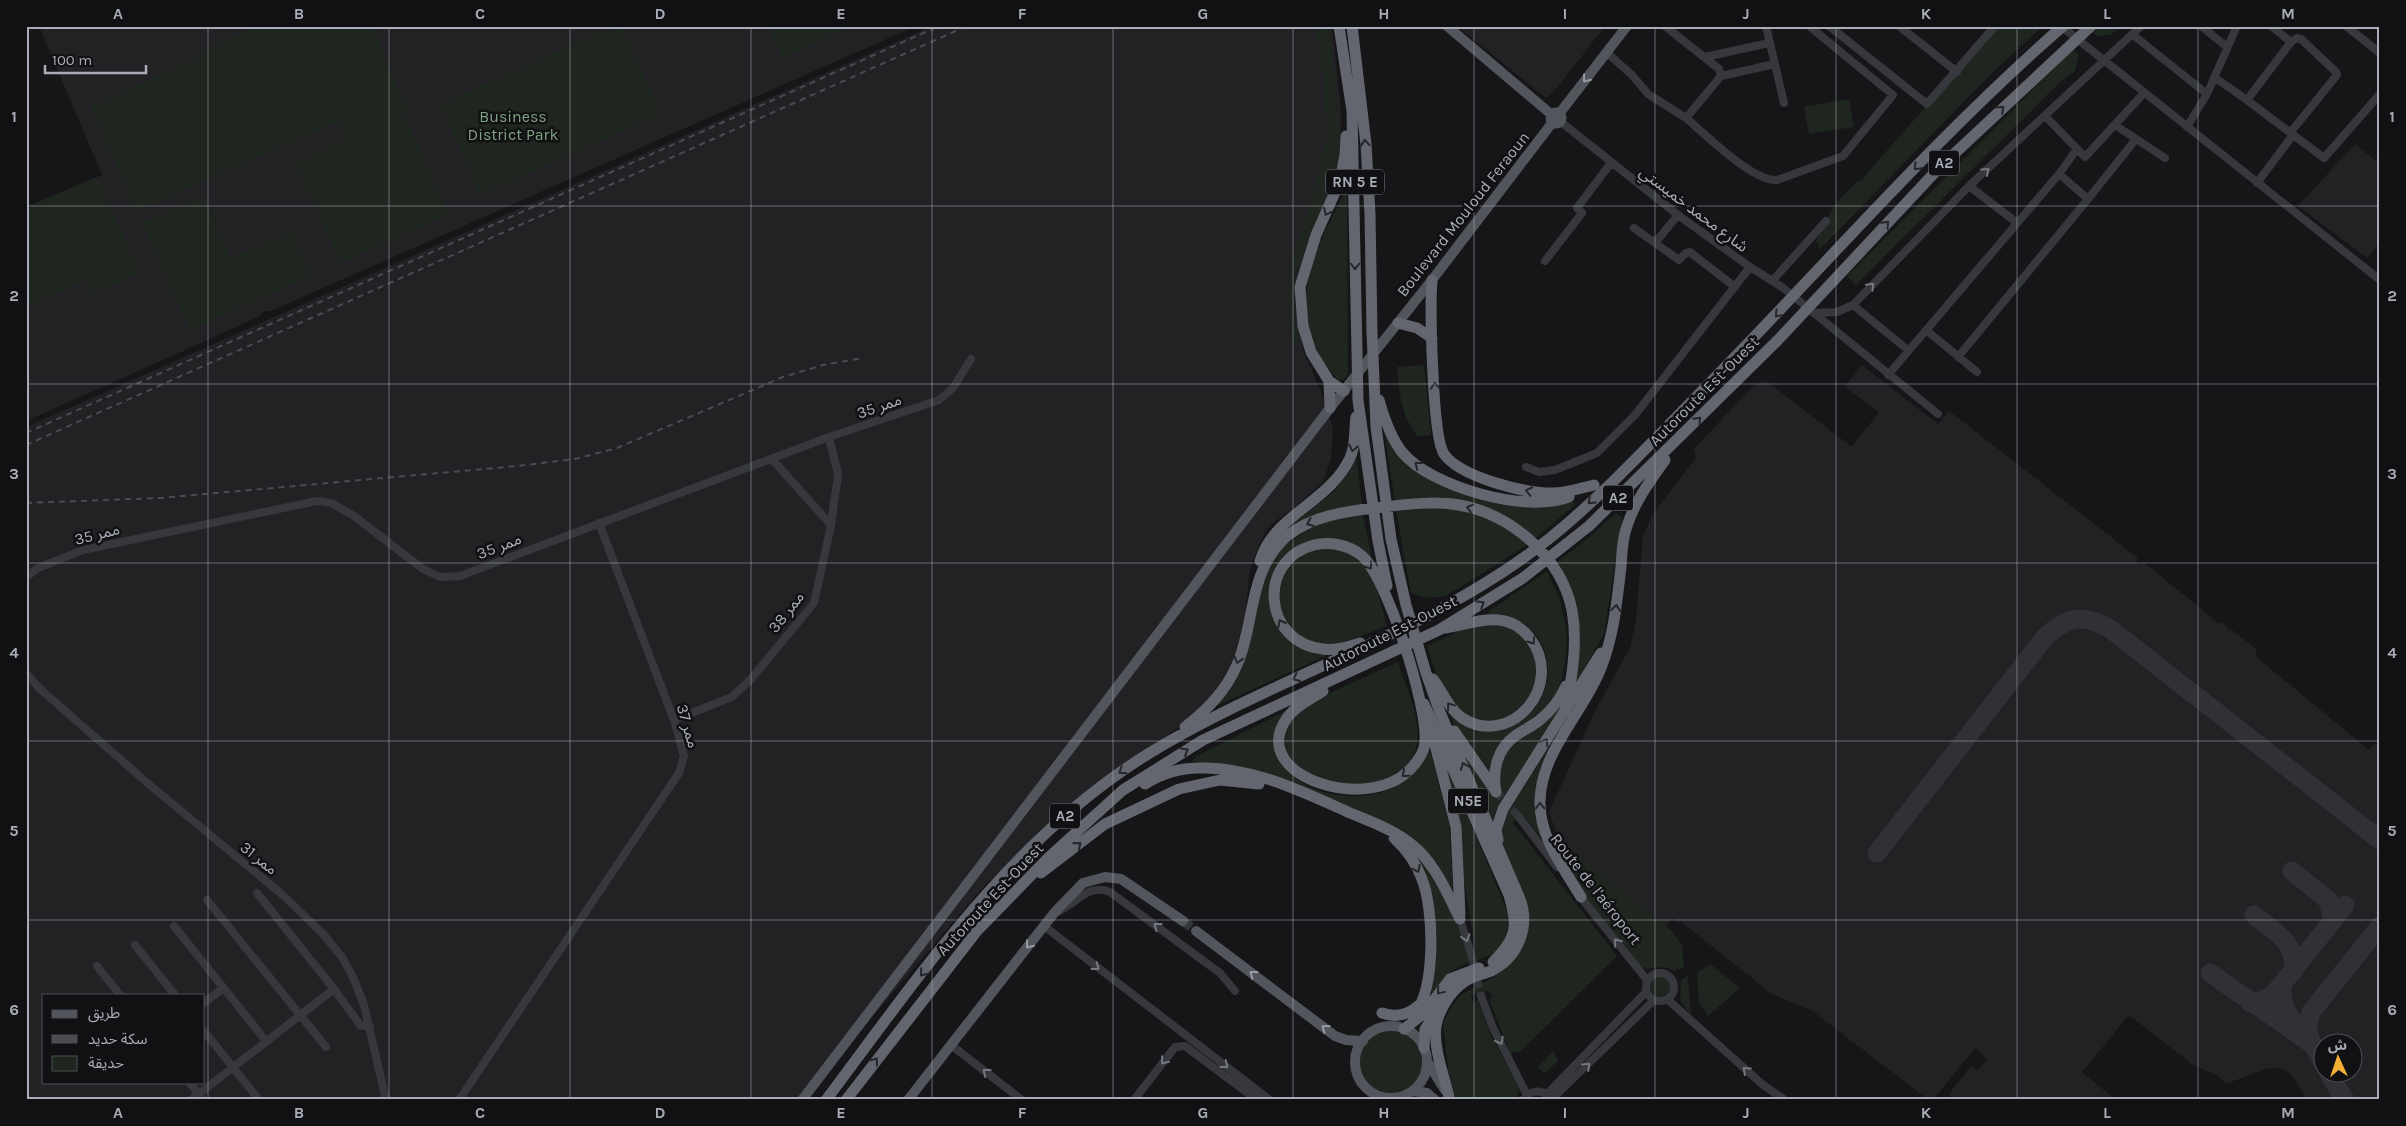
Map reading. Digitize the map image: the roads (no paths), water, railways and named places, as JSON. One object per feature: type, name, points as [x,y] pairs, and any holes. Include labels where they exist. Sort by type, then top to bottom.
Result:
[{"type":"highway","name":"RN 5 E","points":[[1352,26],[1366,144],[1370,214],[1373,377],[1383,488],[1391,539],[1406,605],[1439,710]]},
{"type":"highway","name":"Autoroute Est-Ouest","points":[[826,1100],[919,978],[1025,852],[1086,798],[1147,754],[1258,696],[1388,636],[1467,594],[1530,554],[1556,534],[1626,468],[1764,329],[1927,156],[2062,26]]},
{"type":"highway","name":"RN 5 E","points":[[1339,27],[1352,111],[1358,397],[1378,541],[1392,607],[1414,679],[1425,707]]},
{"type":"highway","points":[[1339,27],[1346,113],[1346,155],[1340,181],[1313,242],[1300,287],[1303,326],[1311,352],[1328,381],[1344,392]]},
{"type":"highway","name":"Autoroute Est-Ouest","points":[[846,1100],[978,932],[1049,857],[1129,786],[1203,740],[1440,630],[1523,578],[1589,526],[1777,341],[1939,168],[2066,47],[2089,28]]},
{"type":"highway","points":[[1432,280],[1430,301],[1432,338],[1440,445],[1444,454],[1453,462],[1501,485],[1534,493],[1556,493],[1594,485]]},
{"type":"highway","points":[[1398,323],[1417,328],[1432,338]]},
{"type":"highway","points":[[1373,377],[1387,424],[1403,454],[1425,471],[1476,492],[1524,503],[1560,500],[1626,468]]},
{"type":"highway","points":[[1328,381],[1330,408]]},
{"type":"highway","points":[[1147,754],[1204,712],[1217,699],[1236,667],[1262,554],[1271,538],[1284,523],[1325,493],[1338,480],[1351,456],[1358,397]]},
{"type":"highway","points":[[1581,897],[1547,838],[1541,819],[1541,789],[1552,756],[1590,693],[1601,670],[1612,633],[1627,525],[1645,489],[1681,437]]},
{"type":"highway","points":[[1253,596],[1261,572],[1270,554],[1287,536],[1304,524],[1354,511],[1402,505],[1449,504],[1487,513],[1514,528],[1544,553],[1562,582],[1573,618],[1572,670],[1564,711]]},
{"type":"highway","points":[[1388,636],[1337,649],[1324,650],[1304,645],[1281,626],[1276,614],[1274,590],[1281,567],[1288,558],[1315,545],[1336,544],[1362,556],[1381,582],[1392,607]]},
{"type":"highway","points":[[1426,673],[1435,682],[1456,713],[1469,722],[1484,725],[1503,723],[1521,715],[1534,700],[1540,687],[1542,671],[1540,655],[1533,641],[1517,626],[1504,620],[1490,620],[1440,630]]},
{"type":"highway","points":[[1498,847],[1496,830],[1503,809],[1612,633]]},
{"type":"highway","points":[[1370,664],[1304,704],[1291,713],[1283,724],[1280,736],[1282,754],[1292,768],[1306,778],[1336,788],[1370,788],[1389,784],[1410,770],[1418,759],[1425,743],[1414,679]]},
{"type":"highway","name":"N5E","points":[[1439,710],[1496,792],[1494,771],[1501,751],[1510,740],[1535,724],[1551,709],[1564,690],[1572,670]]},
{"type":"highway","name":"N5E","points":[[1425,707],[1513,894]]},
{"type":"highway","name":"N5E","points":[[1425,707],[1455,820],[1460,919]]},
{"type":"highway","name":"N5E","points":[[1439,710],[1498,847],[1513,894]]},
{"type":"highway","points":[[1090,822],[1152,780],[1177,771],[1199,768],[1225,769],[1256,776],[1328,803],[1397,834],[1423,855],[1436,871],[1460,919]]},
{"type":"highway","points":[[1012,895],[1099,828],[1184,787],[1220,780],[1247,781],[1328,803]]},
{"type":"highway","points":[[1372,822],[1386,831],[1405,849],[1418,870],[1424,886],[1429,911],[1430,967],[1428,986],[1422,1002],[1402,1028]]},
{"type":"highway","points":[[1424,1048],[1425,1029],[1430,1018],[1452,994],[1470,978],[1500,965],[1516,949],[1522,935],[1524,920],[1523,906],[1513,894]]},
{"type":"highway","points":[[1402,1028],[1423,1014],[1450,980],[1493,962],[1510,944],[1515,927],[1513,894]]},
{"type":"highway","points":[[1449,1098],[1436,1039],[1436,1027],[1444,1004],[1452,994]]},
{"type":"highway","points":[[1382,1013],[1393,1016],[1404,1015],[1422,1002]]},
{"type":"main road","points":[[1447,26],[1556,118]]},
{"type":"main road","name":"Boulevard Mouloud Feraoun","points":[[802,1100],[1330,408],[1432,280],[1626,26]]},
{"type":"main road","points":[[908,1100],[1054,913],[1083,883],[1105,877],[1128,882],[1183,921]]},
{"type":"main road","points":[[1196,931],[1334,1036],[1346,1040],[1363,1041]]},
{"type":"main road","points":[[1427,1060],[1425,1075],[1413,1091],[1399,1097],[1380,1099],[1368,1089],[1358,1075],[1356,1057],[1363,1041],[1378,1029],[1389,1027],[1402,1028],[1416,1036],[1424,1048],[1427,1060],[1449,1098]]},
{"type":"main road","points":[[1413,1091],[1426,1093],[1435,1100]]},
{"type":"street","points":[[1664,26],[1719,69],[1721,76]]},
{"type":"street","points":[[1766,26],[1784,104]]},
{"type":"street","points":[[1606,52],[1632,75],[1648,94],[1686,118],[1754,174],[1769,181],[1777,180],[1822,166],[1843,156],[1893,95],[1809,26]]},
{"type":"street","points":[[1829,26],[1924,104],[1929,103],[1995,26]]},
{"type":"street","points":[[1899,26],[1957,72]]},
{"type":"street","points":[[2062,26],[2380,280]]},
{"type":"street","points":[[1814,314],[1837,312],[1852,305],[1969,186],[2141,26]]},
{"type":"street","points":[[2201,26],[2227,47]]},
{"type":"street","points":[[2187,127],[2207,94],[2237,26]]},
{"type":"street","points":[[2271,26],[2291,42]]},
{"type":"street","points":[[2346,26],[2380,53]]},
{"type":"street","points":[[2132,34],[2207,94]]},
{"type":"street","points":[[2247,100],[2291,42],[2297,38],[2336,72],[2337,75],[2257,182]]},
{"type":"street","points":[[1705,57],[1769,42]]},
{"type":"street","points":[[1686,118],[1721,76],[1774,64]]},
{"type":"street","points":[[2214,77],[2324,158],[2380,94]]},
{"type":"street","points":[[2045,116],[2083,156],[2086,156],[2144,92]]},
{"type":"street","name":"شارع محمد خميستي","points":[[1556,118],[1678,215],[1750,267],[1773,280],[1938,414]]},
{"type":"street","points":[[2115,125],[2165,158]]},
{"type":"street","points":[[1958,357],[2136,139]]},
{"type":"street","points":[[1888,375],[2016,222],[2059,174],[2077,149]]},
{"type":"street","points":[[1545,261],[1582,214],[1577,208],[1611,163]]},
{"type":"street","points":[[2059,174],[2088,199]]},
{"type":"street","points":[[1969,186],[2016,222]]},
{"type":"street","points":[[1655,243],[1678,215]]},
{"type":"street","points":[[1773,280],[1826,221]]},
{"type":"street","points":[[1634,228],[1679,260],[1686,253],[1690,252],[1735,287]]},
{"type":"street","points":[[1526,467],[1539,472],[1555,470],[1597,453],[1635,415],[1750,267]]},
{"type":"street","points":[[1852,305],[1908,350]]},
{"type":"street","points":[[1926,330],[1977,372]]},
{"type":"street","name":"ممر 35","points":[[26,577],[38,568],[83,550],[317,500],[331,503],[354,516],[423,569],[440,577],[460,576],[829,437],[939,400],[953,388],[971,359]]},
{"type":"street","name":"ممر 38","points":[[674,720],[732,697],[751,679],[814,602],[831,525],[838,474],[829,437]]},
{"type":"street","points":[[772,459],[831,525]]},
{"type":"street","name":"ممر 37","points":[[459,1100],[679,773],[684,756],[674,720],[600,523]]},
{"type":"street","name":"ممر 31","points":[[26,673],[39,688],[151,786],[284,896],[323,934],[342,957],[354,977],[370,1027],[386,1100]]},
{"type":"street","name":"Route de l'aéroport","points":[[1518,818],[1647,980]]},
{"type":"street","points":[[1054,913],[1071,905],[1090,890],[1106,890],[1224,977],[1235,991]]},
{"type":"street","points":[[257,893],[334,989],[360,1025],[370,1027]]},
{"type":"street","points":[[207,900],[326,1047]]},
{"type":"street","name":"N5E","points":[[1460,919],[1472,957]]},
{"type":"street","points":[[174,926],[266,1042]]},
{"type":"street","points":[[1044,926],[1270,1100]]},
{"type":"street","points":[[135,945],[174,994]]},
{"type":"street","points":[[98,966],[119,994]]},
{"type":"street","points":[[1658,972],[1670,977],[1674,988],[1672,994],[1667,999],[1654,1000],[1550,1098],[1646,992],[1647,980],[1658,972]]},
{"type":"street","points":[[205,1002],[223,988]]},
{"type":"street","points":[[191,1100],[200,1097],[232,1068],[334,989]]},
{"type":"street","points":[[1646,992],[1654,1000]]},
{"type":"street","points":[[1481,996],[1493,1028],[1525,1097],[1535,1091],[1550,1098]]},
{"type":"street","points":[[1667,999],[1762,1084],[1785,1100]]},
{"type":"street","points":[[205,1032],[259,1100]]},
{"type":"street","points":[[951,1045],[1022,1100]]},
{"type":"street","points":[[1134,1100],[1175,1047],[1180,1045],[1185,1046],[1257,1100]]},
{"type":"street","points":[[190,1084],[200,1097]]},
{"type":"tunnel","points":[[1496,792],[1519,817]]},
{"type":"tunnel","points":[[1183,921],[1196,931]]},
{"type":"tunnel","points":[[1472,957],[1481,996]]},
{"type":"railway","points":[[26,433],[939,26]]},
{"type":"railway","points":[[26,445],[967,26]]},
{"type":"railway","points":[[26,503],[161,498],[517,466],[575,459],[617,448],[783,377],[823,365],[863,358]]},
{"type":"park label","name":"Business District Park","points":[[513,125]]}]
